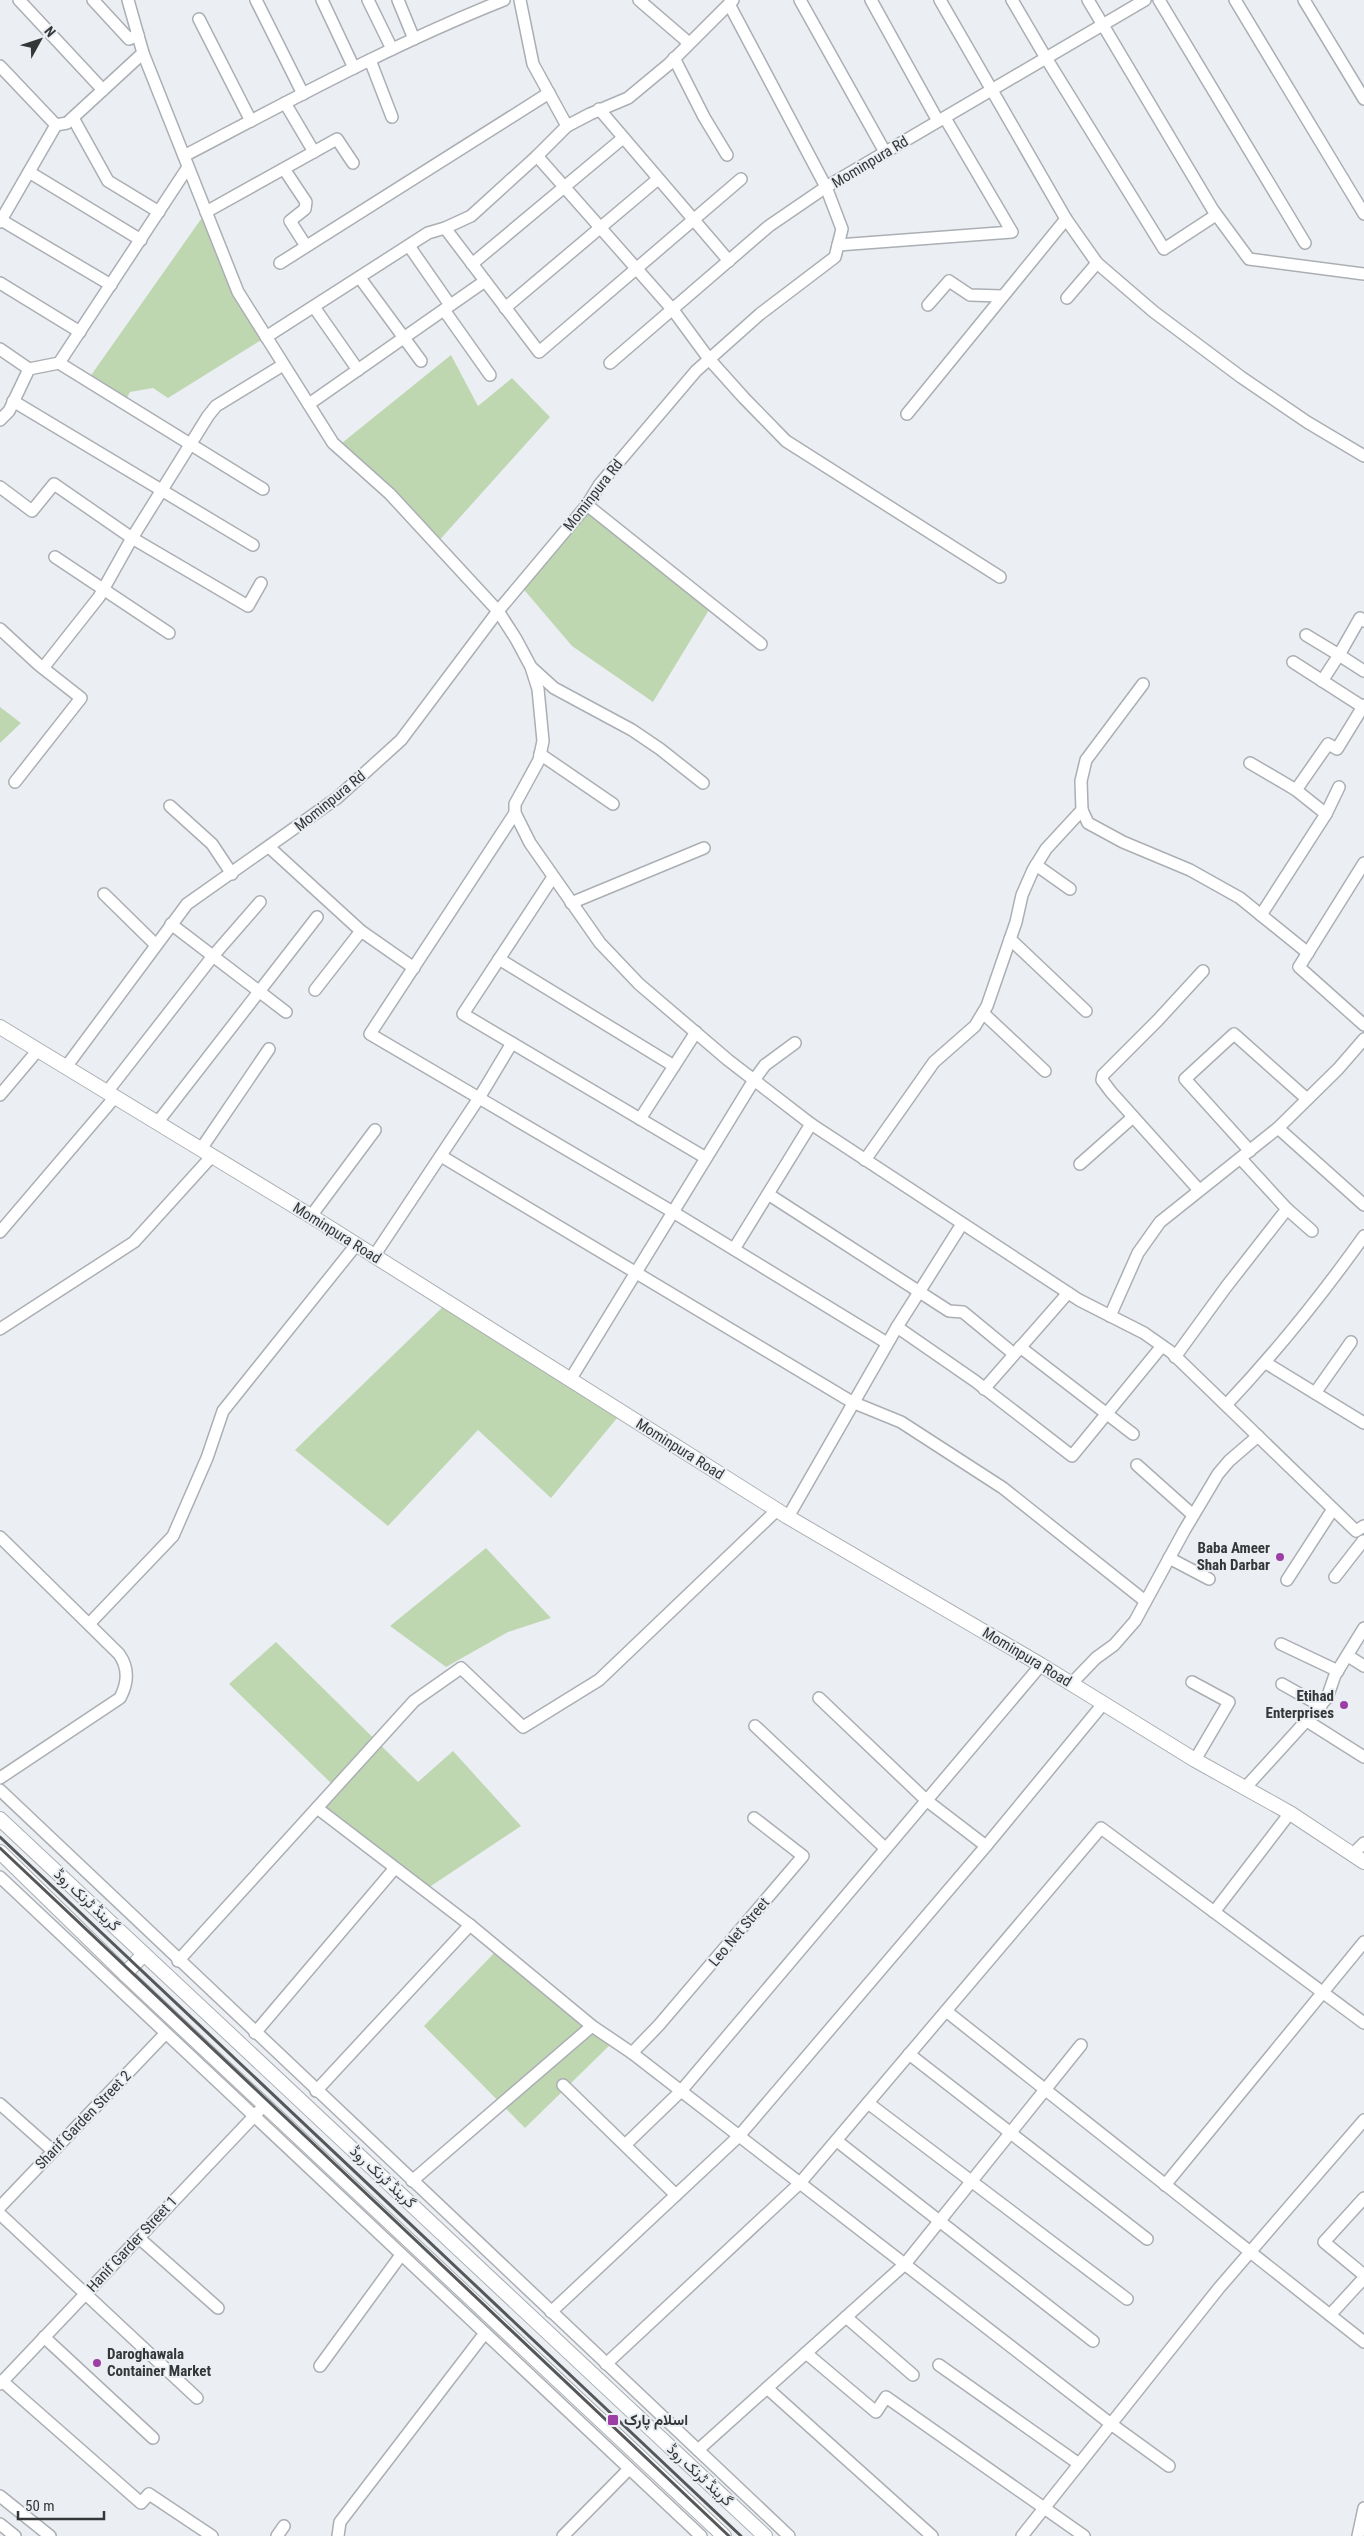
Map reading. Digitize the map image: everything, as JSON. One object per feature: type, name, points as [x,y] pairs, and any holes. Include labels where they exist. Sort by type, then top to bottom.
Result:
[{"type":"main road","name":"Mominpura Road","points":[[0,1027],[312,1216],[783,1514],[1042,1665],[1195,1760],[1290,1813],[1358,1859]]},
{"type":"main road","name":"گرینڈ ٹرنک روڈ","points":[[0,1818],[765,2536]]},
{"type":"main road","name":"گرینڈ ٹرنک روڈ","points":[[0,1852],[125,1974],[724,2536]]},
{"type":"main road","points":[[125,1974],[144,1954]]},
{"type":"street","points":[[19,0],[103,90]]},
{"type":"street","points":[[93,0],[129,39],[138,35]]},
{"type":"street","points":[[128,0],[143,53],[238,292],[333,443],[390,494],[498,611],[516,639],[530,667],[541,706],[543,741],[540,754],[515,804],[515,813],[530,843],[600,943],[639,984],[754,1080],[812,1124],[1068,1293],[1144,1333],[1175,1357],[1362,1535],[1335,1577]]},
{"type":"street","points":[[256,0],[302,94]]},
{"type":"street","points":[[322,0],[354,68]]},
{"type":"street","points":[[368,0],[392,50]]},
{"type":"street","points":[[398,0],[414,39]]},
{"type":"street","points":[[184,156],[370,60],[487,3],[504,0]]},
{"type":"street","points":[[520,0],[533,64],[567,126]]},
{"type":"street","points":[[639,0],[688,43]]},
{"type":"street","points":[[800,0],[885,152]]},
{"type":"street","points":[[838,245],[1012,232],[870,0]]},
{"type":"street","points":[[940,0],[1066,219],[1097,262],[1154,312],[1241,377],[1308,422],[1364,456]]},
{"type":"street","points":[[1012,0],[1164,248],[1216,215]]},
{"type":"street","points":[[1088,0],[1216,215],[1249,259],[1364,274]]},
{"type":"street","name":"Mominpura Rd","points":[[66,1067],[187,904],[337,798],[401,740],[498,611],[587,505],[600,484],[709,359],[760,314],[835,257],[842,229],[826,187],[1145,0]]},
{"type":"street","points":[[1159,0],[1305,243]]},
{"type":"street","points":[[1235,0],[1364,214]]},
{"type":"street","points":[[1304,0],[1364,99]]},
{"type":"street","points":[[266,337],[428,233],[445,228],[471,216],[567,126],[628,98],[674,58],[731,2],[826,187],[769,226],[610,363]]},
{"type":"street","points":[[199,19],[251,121]]},
{"type":"street","points":[[111,285],[1,221],[56,125],[67,123],[143,53]]},
{"type":"street","points":[[674,58],[727,155]]},
{"type":"street","points":[[370,60],[392,117]]},
{"type":"street","points":[[3,73],[56,125]]},
{"type":"street","points":[[280,263],[549,93]]},
{"type":"street","points":[[285,103],[314,152]]},
{"type":"street","points":[[599,110],[729,261]]},
{"type":"street","points":[[73,118],[108,181],[159,212]]},
{"type":"street","points":[[472,264],[623,138]]},
{"type":"street","points":[[206,212],[337,139],[353,163]]},
{"type":"street","points":[[537,156],[673,310],[709,359],[786,441],[1000,577]]},
{"type":"street","points":[[59,364],[188,167]]},
{"type":"street","points":[[284,168],[306,202],[305,209],[290,221],[306,246]]},
{"type":"street","points":[[29,172],[140,240]]},
{"type":"street","points":[[506,308],[658,179]]},
{"type":"street","points":[[445,228],[539,352],[741,179]]},
{"type":"street","points":[[907,414],[1066,219]]},
{"type":"street","points":[[409,246],[490,375]]},
{"type":"street","points":[[1067,298],[1097,262]]},
{"type":"street","points":[[360,278],[422,361]]},
{"type":"street","points":[[309,404],[485,281]]},
{"type":"street","points":[[928,305],[949,281],[970,295],[1002,296]]},
{"type":"street","points":[[0,283],[80,332]]},
{"type":"street","points":[[314,307],[358,370]]},
{"type":"street","points":[[0,349],[29,369],[59,364],[263,489]]},
{"type":"street","points":[[42,668],[103,589],[189,444],[216,406],[284,365]]},
{"type":"street","points":[[0,420],[13,401],[29,369]]},
{"type":"street","points":[[13,401],[253,546]]},
{"type":"street","points":[[0,487],[32,511],[54,484],[132,538],[248,606],[261,583]]},
{"type":"street","points":[[587,505],[761,644]]},
{"type":"street","points":[[55,557],[169,633]]},
{"type":"street","points":[[1322,680],[1360,618],[1364,621]]},
{"type":"street","points":[[0,629],[42,668],[80,698],[15,782]]},
{"type":"street","points":[[1306,635],[1364,671]]},
{"type":"street","points":[[1293,662],[1363,706],[1337,749],[1328,744],[1296,790]]},
{"type":"street","points":[[530,667],[554,688],[632,730],[660,749],[703,783]]},
{"type":"street","points":[[1143,684],[1086,760],[1082,780],[1082,810],[1088,823],[1122,842],[1190,870],[1240,898],[1308,953]]},
{"type":"street","points":[[540,754],[613,804]]},
{"type":"street","points":[[1250,763],[1296,790],[1326,814]]},
{"type":"street","points":[[1261,915],[1326,814],[1339,787]]},
{"type":"street","points":[[170,806],[212,844],[232,874]]},
{"type":"street","points":[[864,1160],[934,1062],[975,1026],[983,1013],[1010,939],[1022,895],[1036,865],[1046,849],[1082,810]]},
{"type":"street","points":[[515,813],[370,1034],[673,1212],[887,1343]]},
{"type":"street","points":[[269,847],[361,931],[414,968]]},
{"type":"street","points":[[571,902],[704,848]]},
{"type":"street","points":[[1364,863],[1299,967],[1364,1025]]},
{"type":"street","points":[[1036,865],[1070,889]]},
{"type":"street","points":[[553,877],[464,1014],[706,1158]]},
{"type":"street","points":[[104,894],[156,946]]},
{"type":"street","points":[[0,1232],[4,1218],[111,1095],[213,956],[260,902]]},
{"type":"street","points":[[157,1123],[317,917]]},
{"type":"street","points":[[171,924],[286,1012]]},
{"type":"street","points":[[315,990],[361,931]]},
{"type":"street","points":[[1010,939],[1086,1010]]},
{"type":"street","points":[[499,959],[674,1066]]},
{"type":"street","points":[[1199,1190],[1105,1086],[1102,1080],[1103,1075],[1158,1020],[1202,971]]},
{"type":"street","points":[[983,1013],[1045,1071]]},
{"type":"street","points":[[640,1119],[696,1032]]},
{"type":"street","points":[[1306,1099],[1234,1034],[1185,1079],[1287,1210],[1312,1231]]},
{"type":"street","points":[[1110,1316],[1138,1253],[1148,1236],[1160,1222],[1278,1128],[1364,1039]]},
{"type":"street","points":[[374,1256],[479,1098],[512,1043]]},
{"type":"street","points":[[570,1380],[764,1065],[795,1043]]},
{"type":"street","points":[[0,1095],[38,1050]]},
{"type":"street","points":[[0,1328],[134,1242],[206,1153],[269,1050]]},
{"type":"street","points":[[1080,1164],[1133,1117]]},
{"type":"street","points":[[734,1249],[812,1124]]},
{"type":"street","points":[[1278,1128],[1364,1205]]},
{"type":"street","points":[[312,1216],[375,1130]]},
{"type":"street","points":[[441,1156],[852,1402],[901,1422],[1003,1488],[1145,1601]]},
{"type":"street","points":[[768,1194],[920,1290],[949,1311],[963,1312],[1107,1413],[1133,1434]]},
{"type":"street","points":[[1175,1357],[1226,1287],[1287,1210]]},
{"type":"street","points":[[178,1961],[414,1701],[461,1668],[522,1727],[599,1680],[783,1514],[896,1327],[962,1224]]},
{"type":"street","points":[[1226,1405],[1266,1363],[1336,1275],[1364,1236]]},
{"type":"street","points":[[89,1624],[173,1536],[207,1458],[223,1411],[356,1245]]},
{"type":"street","points":[[984,1389],[1068,1293]]},
{"type":"street","points":[[896,1327],[984,1389],[1072,1456],[1162,1346]]},
{"type":"street","points":[[1315,1393],[1351,1342]]},
{"type":"street","points":[[1266,1363],[1364,1422]]},
{"type":"street","points":[[1071,1684],[1096,1658],[1114,1645],[1135,1620],[1193,1515],[1229,1460],[1258,1436]]},
{"type":"street","points":[[1137,1465],[1193,1515]]},
{"type":"street","points":[[1287,1580],[1333,1509]]},
{"type":"street","points":[[0,1537],[119,1654],[125,1663],[125,1688],[120,1698],[0,1778]]},
{"type":"street","points":[[1169,1558],[1209,1578]]},
{"type":"street","points":[[1245,1788],[1326,1698],[1338,1671],[1364,1628]]},
{"type":"street","points":[[1281,1644],[1338,1671]]},
{"type":"street","points":[[1348,1656],[1364,1666]]},
{"type":"street","points":[[625,2146],[681,2091],[1042,1665]]},
{"type":"street","points":[[1192,1682],[1229,1702],[1195,1760]]},
{"type":"street","points":[[1282,1684],[1320,1706]]},
{"type":"street","points":[[819,1698],[926,1800],[986,1846]]},
{"type":"street","points":[[551,2312],[739,2136],[986,1846],[1103,1704]]},
{"type":"street","points":[[1307,1721],[1364,1757]]},
{"type":"street","points":[[755,1726],[885,1848]]},
{"type":"street","points":[[0,1790],[178,1961],[789,2536]]},
{"type":"street","points":[[317,1808],[470,1925],[592,2026],[632,2053],[1111,2424],[1169,2466]]},
{"type":"street","points":[[1214,1912],[1290,1813]]},
{"type":"street","name":"Leo Net Street","points":[[632,2053],[659,2025],[803,1856],[754,1818]]},
{"type":"street","points":[[606,2364],[800,2183],[1101,1828],[1364,2023]]},
{"type":"street","points":[[1358,1859],[1364,1843]]},
{"type":"street","points":[[255,2033],[395,1868]]},
{"type":"street","points":[[0,1877],[700,2536]]},
{"type":"street","points":[[316,2091],[470,1925]]},
{"type":"street","points":[[1165,2184],[1364,1942]]},
{"type":"street","points":[[115,1986],[125,1974]]},
{"type":"street","points":[[946,2011],[1364,2342]]},
{"type":"street","points":[[412,2180],[592,2026]]},
{"type":"street","name":"Sharif Garden Street 2","points":[[0,2207],[166,2034]]},
{"type":"street","points":[[698,2450],[905,2264],[1081,2045]]},
{"type":"street","points":[[909,2054],[1147,2239]]},
{"type":"street","points":[[563,2085],[676,2195]]},
{"type":"street","points":[[868,2103],[1127,2299]]},
{"type":"street","points":[[0,2104],[54,2151]]},
{"type":"street","name":"Hanif Garder Street 1","points":[[1,2382],[265,2104]]},
{"type":"street","points":[[1022,2536],[1250,2252],[1364,2120]]},
{"type":"street","points":[[837,2141],[1093,2341]]},
{"type":"street","points":[[1330,2315],[1364,2276],[1324,2242],[1364,2198]]},
{"type":"street","points":[[0,2214],[197,2398]]},
{"type":"street","points":[[139,2238],[218,2308]]},
{"type":"street","points":[[320,2366],[401,2255]]},
{"type":"street","points":[[846,2317],[912,2375]]},
{"type":"street","points":[[338,2536],[340,2522],[485,2334]]},
{"type":"street","points":[[44,2337],[153,2438]]},
{"type":"street","points":[[806,2353],[876,2412],[886,2398],[1084,2536]]},
{"type":"street","points":[[939,2365],[1080,2464]]},
{"type":"street","points":[[1,2382],[141,2503],[149,2494],[212,2536]]},
{"type":"street","points":[[767,2388],[932,2536]]},
{"type":"street","points":[[563,2536],[629,2469]]},
{"type":"street","points":[[0,2496],[50,2536]]},
{"type":"street","points":[[1358,2536],[1364,2508]]},
{"type":"street","points":[[0,2524],[15,2536]]},
{"type":"street","points":[[277,2536],[284,2526]]},
{"type":"green space","points":[[206,212],[238,292],[266,337],[168,398],[153,388],[130,392],[124,403],[87,381]]},
{"type":"green space","points":[[451,355],[478,406],[512,378],[550,417],[436,544],[337,447]]},
{"type":"green space","points":[[587,505],[712,605],[653,702],[572,646],[520,585]]},
{"type":"green space","points":[[0,707],[21,723],[0,743]]},
{"type":"green space","points":[[448,1302],[622,1412],[551,1498],[478,1430],[388,1526],[295,1450]]},
{"type":"green space","points":[[486,1548],[551,1618],[508,1632],[446,1667],[390,1626]]},
{"type":"green space","points":[[276,1642],[418,1782],[453,1751],[521,1826],[425,1890],[317,1808],[335,1787],[229,1684]]},
{"type":"green space","points":[[498,1949],[614,2041],[525,2128],[424,2026]]},
{"type":"railway","points":[[0,1837],[741,2536]]},
{"type":"railway","points":[[0,1848],[729,2536]]},
{"type":"place","name":"Baba Ameer Shah Darbar","points":[[1280,1557]]},
{"type":"place","name":"Etihad Enterprises","points":[[1344,1705]]},
{"type":"place","name":"Daroghawala Container Market","points":[[97,2363]]},
{"type":"place","name":"اسلام پارک","points":[[613,2420]]}]
